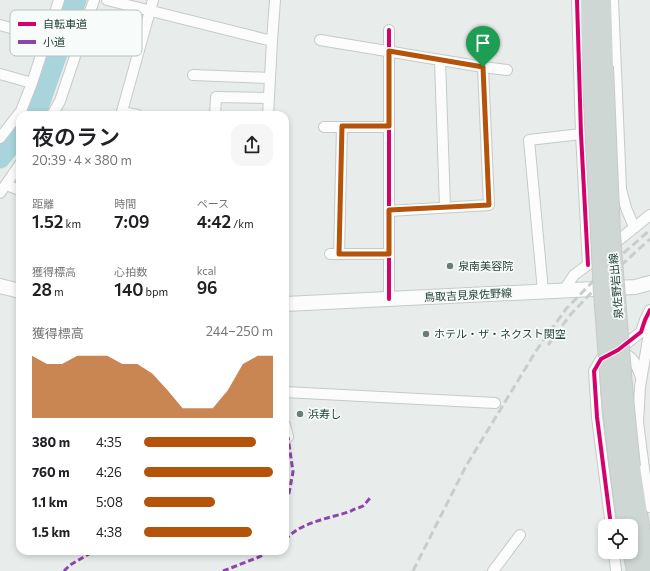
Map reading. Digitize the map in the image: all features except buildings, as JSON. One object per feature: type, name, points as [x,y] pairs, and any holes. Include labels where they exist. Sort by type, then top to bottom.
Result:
[{"type":"main road","name":"泉佐野岩出線","points":[[588,0],[598,66],[625,398],[626,519]]},
{"type":"main road","name":"泉佐野岩出線","points":[[598,66],[603,0]]},
{"type":"main road","points":[[0,286],[16,290]]},
{"type":"main road","name":"鳥取吉見泉佐野線","points":[[289,304],[649,286]]},
{"type":"main road","name":"泉佐野岩出線","points":[[625,468],[641,526],[649,571]]},
{"type":"main road","points":[[632,559],[634,571]]},
{"type":"street","points":[[56,10],[59,0]]},
{"type":"street","points":[[91,10],[94,0]]},
{"type":"street","points":[[107,0],[272,41]]},
{"type":"street","points":[[142,36],[152,0]]},
{"type":"street","points":[[268,111],[275,0]]},
{"type":"street","points":[[577,0],[581,134],[588,265]]},
{"type":"street","points":[[613,0],[621,189],[626,208],[634,227]]},
{"type":"street","points":[[0,25],[10,28]]},
{"type":"street","points":[[389,30],[389,299]]},
{"type":"street","points":[[320,40],[507,70]]},
{"type":"street","points":[[21,111],[41,56]]},
{"type":"street","points":[[55,111],[60,101],[75,56]]},
{"type":"street","points":[[122,111],[136,56]]},
{"type":"street","points":[[440,60],[445,207]]},
{"type":"street","points":[[389,210],[489,205],[483,67]]},
{"type":"street","points":[[0,74],[32,83]]},
{"type":"street","points":[[193,75],[270,78]]},
{"type":"street","points":[[215,111],[216,97],[269,98]]},
{"type":"street","points":[[0,138],[16,117]]},
{"type":"street","points":[[324,126],[389,126]]},
{"type":"street","points":[[342,126],[335,254],[389,254]]},
{"type":"street","points":[[543,291],[529,140],[581,134]]},
{"type":"street","points":[[3,189],[16,170]]},
{"type":"street","points":[[3,189],[16,190]]},
{"type":"street","points":[[564,290],[574,275],[650,214]]},
{"type":"street","points":[[610,519],[597,417],[594,371],[601,359],[618,350],[641,332],[650,310]]},
{"type":"street","points":[[650,327],[641,377],[638,422],[650,507]]},
{"type":"street","points":[[618,350],[629,355],[636,364],[641,377]]},
{"type":"street","points":[[289,392],[495,403]]},
{"type":"street","points":[[600,439],[606,442],[627,438],[639,428]]},
{"type":"street","points":[[493,571],[520,535]]},
{"type":"street","points":[[615,559],[616,571]]},
{"type":"waterway","points":[[72,10],[76,0]]},
{"type":"waterway","points":[[36,111],[56,56]]},
{"type":"waterway","points":[[0,158],[16,137]]},
{"type":"railway","points":[[413,571],[466,466],[536,351],[566,309],[604,270],[650,230]]},
{"type":"railway","points":[[548,345],[571,314],[595,289],[650,239]]},
{"type":"marked path","points":[[289,444],[293,472],[289,493]]},
{"type":"marked path","points":[[289,537],[299,529],[316,521],[363,506],[371,497]]},
{"type":"marked path","points":[[64,571],[70,565],[87,555]]},
{"type":"marked path","points":[[223,571],[263,555]]},
{"type":"cycle path","points":[[577,0],[581,134],[588,265]]},
{"type":"cycle path","points":[[389,30],[389,299]]},
{"type":"cycle path","points":[[389,211],[489,205],[483,67]]},
{"type":"cycle path","points":[[610,519],[597,417],[594,371],[601,359],[618,350],[641,332],[650,310]]},
{"type":"place","name":"泉南美容院","points":[[450,266]]},
{"type":"place","name":"ホテル・ザ・ネクスト関空","points":[[426,334]]},
{"type":"place","name":"浜寿し","points":[[300,414]]},
{"type":"route","points":[[389,51],[483,67],[489,205],[389,210],[389,254],[339,254],[342,126],[389,126],[389,51]]}]
